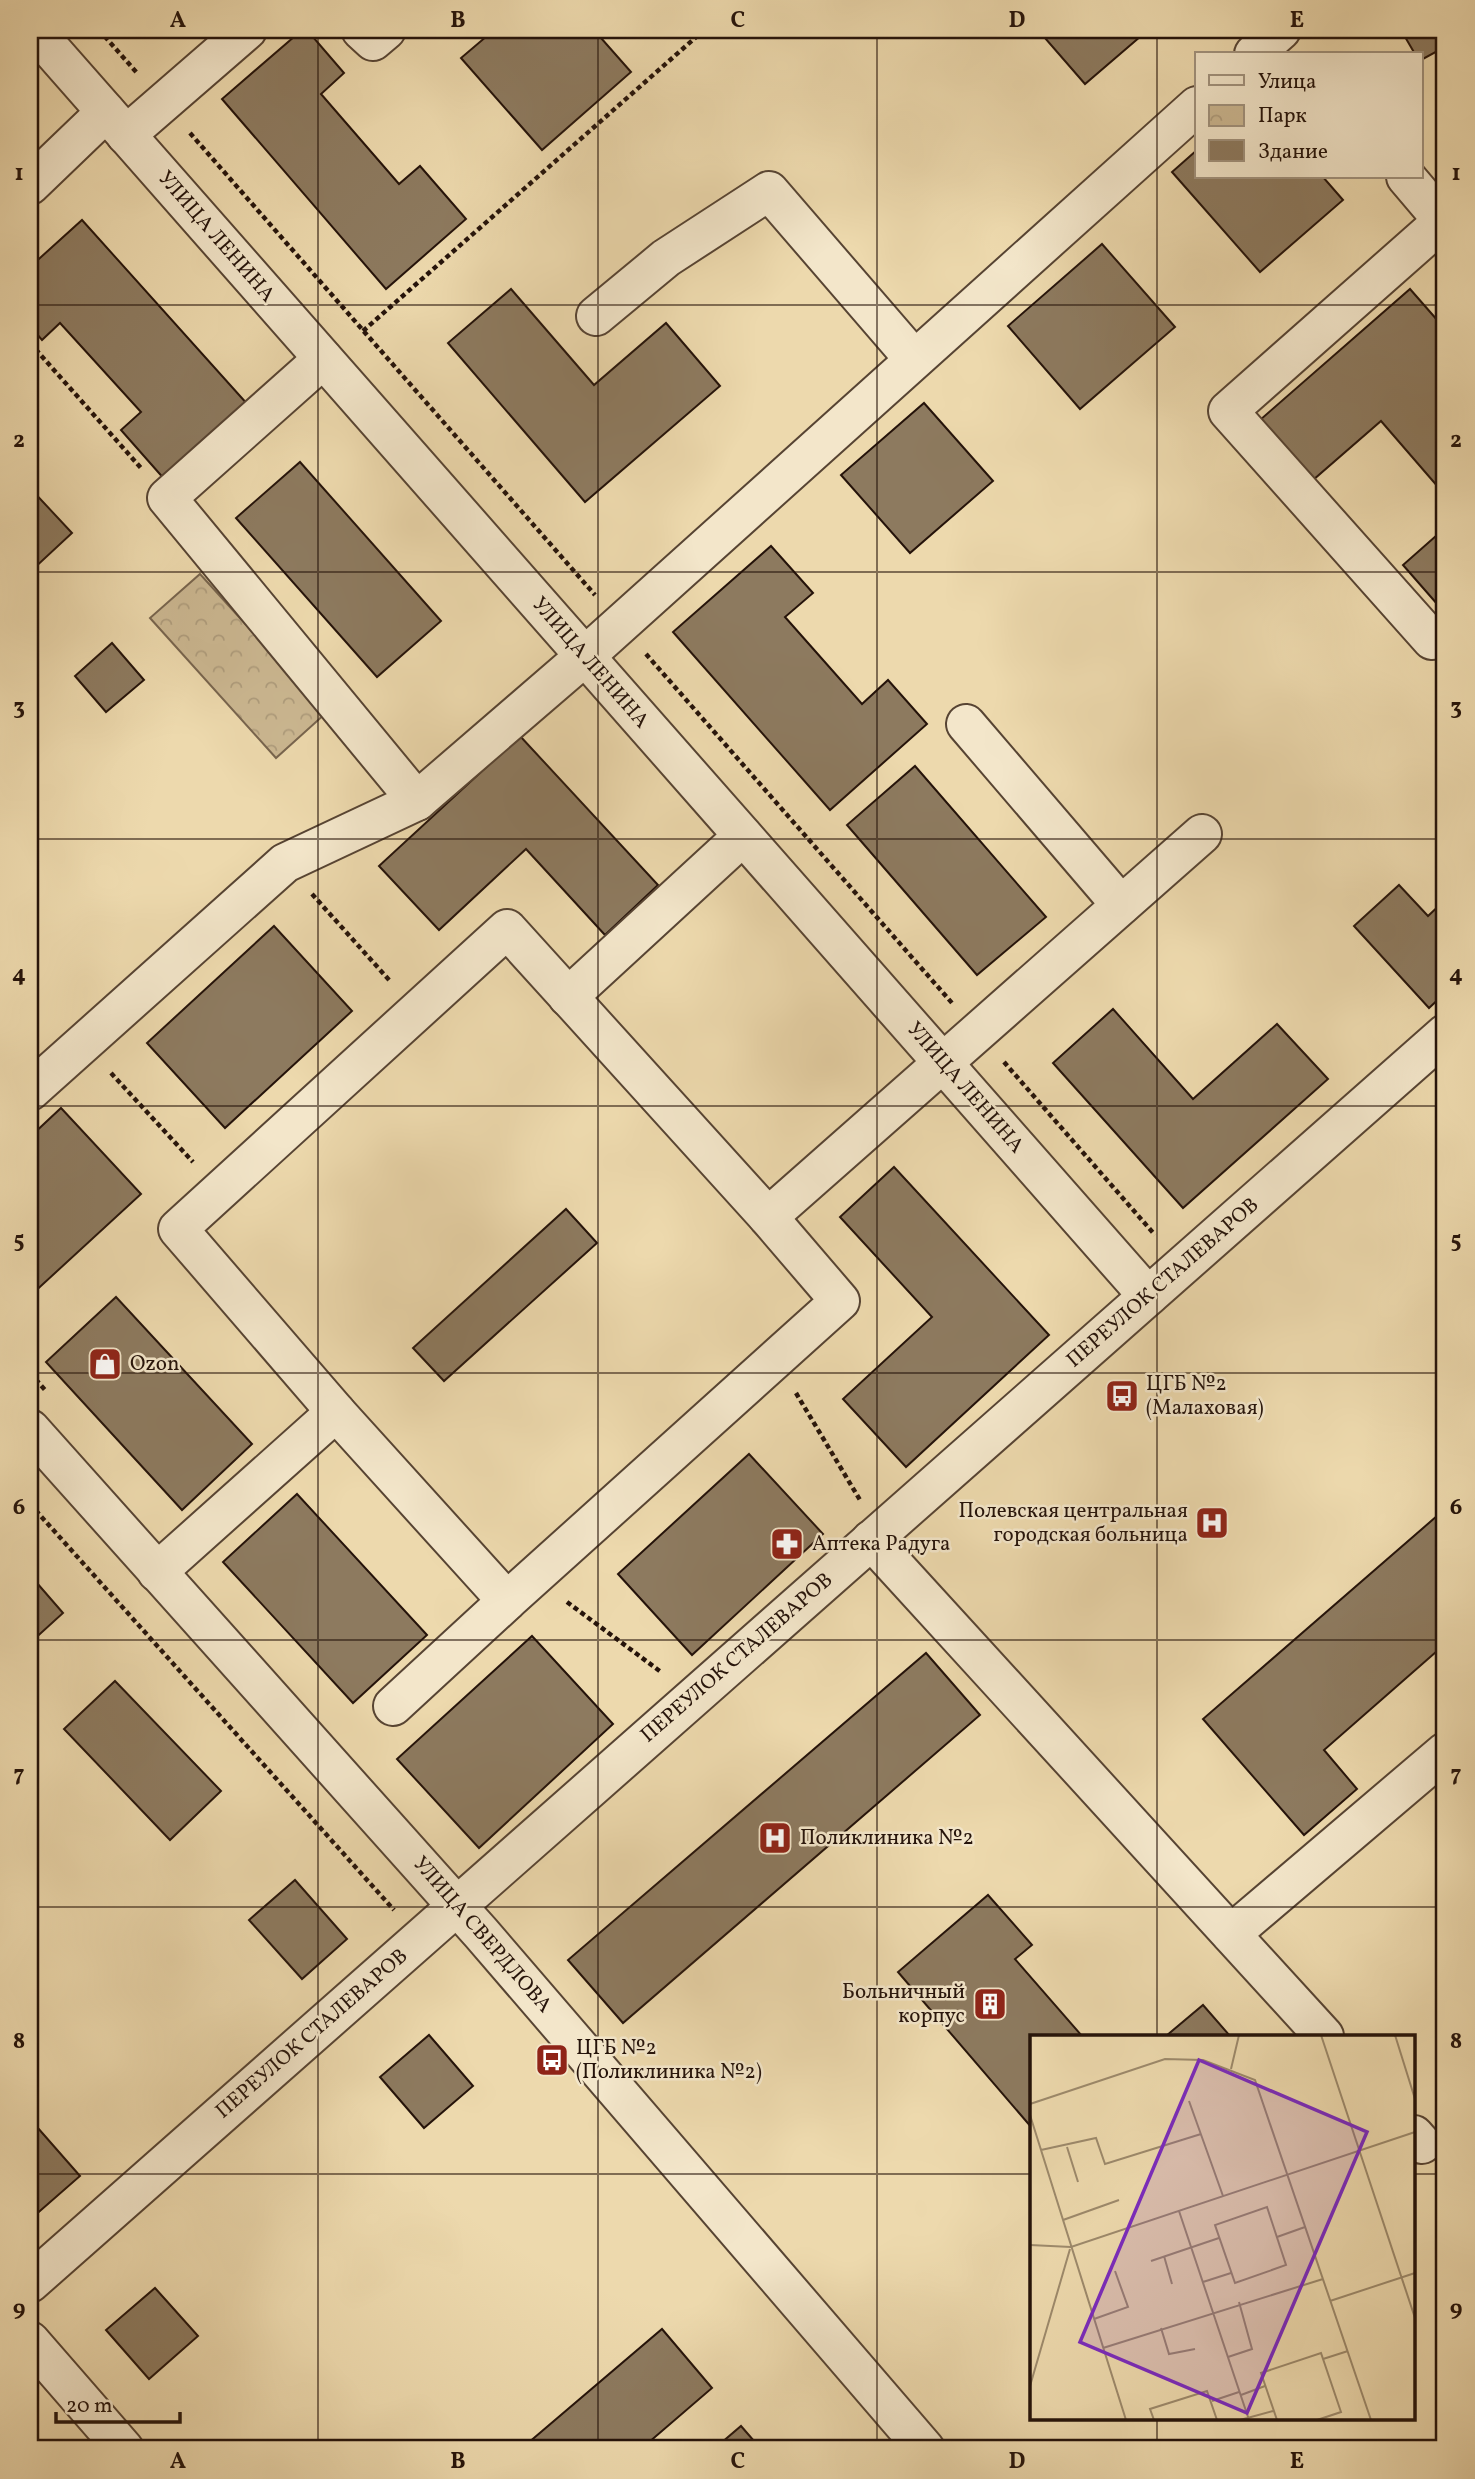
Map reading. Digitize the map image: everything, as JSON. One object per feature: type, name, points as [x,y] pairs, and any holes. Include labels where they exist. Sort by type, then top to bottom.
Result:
[{"type":"street","name":"УЛИЦА ЛЕНИНА","points":[[34,30],[1148,1296]]},
{"type":"street","points":[[30,184],[247,30]]},
{"type":"street","points":[[361,30],[373,41],[386,30]]},
{"type":"street","points":[[1256,52],[1282,30],[1302,52]]},
{"type":"street","points":[[30,1091],[285,863],[416,801],[584,657],[1195,108]]},
{"type":"street","points":[[1407,178],[1444,222],[1228,411],[1432,640]]},
{"type":"street","points":[[596,316],[666,258],[769,191],[914,359]]},
{"type":"street","points":[[323,359],[167,498],[416,801]]},
{"type":"street","points":[[966,724],[1121,905]]},
{"type":"street","points":[[768,1217],[1202,834]]},
{"type":"street","points":[[568,997],[743,836]]},
{"type":"street","points":[[393,1706],[520,1588],[840,1301],[768,1217],[506,929],[178,1230],[336,1412],[520,1588]]},
{"type":"street","name":"ПЕРЕУЛОК СТАЛЕВАРОВ","points":[[30,2283],[1445,1034]]},
{"type":"street","points":[[157,1572],[336,1412]]},
{"type":"street","name":"УЛИЦА СВЕРДЛОВА","points":[[30,1429],[457,1906],[925,2449]]},
{"type":"street","points":[[876,1537],[1323,2035]]},
{"type":"street","points":[[1231,1934],[1445,1752]]},
{"type":"street","points":[[30,2341],[124,2449]]},
{"type":"path","points":[[363,331],[704,30]]},
{"type":"path","points":[[30,343],[167,498]]},
{"type":"path","points":[[285,863],[416,1010]]},
{"type":"path","points":[[83,1043],[220,1191]]},
{"type":"path","points":[[776,1358],[876,1537]]},
{"type":"path","points":[[30,1504],[420,1939]]},
{"type":"path","points":[[520,1588],[694,1697]]},
{"type":"green space","points":[[200,574],[326,713],[276,758],[150,618]]},
{"type":"building","points":[[302,30],[307,30],[344,73],[321,94],[399,184],[420,166],[466,219],[386,289],[222,99]]},
{"type":"building","points":[[494,30],[594,30],[631,72],[542,150],[461,58]]},
{"type":"building","points":[[1038,30],[1148,30],[1085,84]]},
{"type":"building","points":[[1401,30],[1445,30],[1445,47],[1422,59],[1422,52],[1414,52]]},
{"type":"building","points":[[1195,152],[1195,178],[1324,178],[1343,200],[1260,272],[1172,172]]},
{"type":"building","points":[[82,220],[249,406],[166,481],[121,430],[141,412],[60,323],[42,340],[30,326],[30,267]]},
{"type":"building","points":[[1102,244],[1175,327],[1080,409],[1008,326]]},
{"type":"building","points":[[511,289],[594,385],[666,323],[720,386],[585,502],[448,343]]},
{"type":"building","points":[[1410,289],[1445,329],[1445,495],[1381,421],[1313,480],[1260,420]]},
{"type":"building","points":[[924,403],[993,481],[910,553],[841,475]]},
{"type":"building","points":[[300,462],[441,621],[377,677],[236,518]]},
{"type":"building","points":[[30,488],[72,533],[30,572]]},
{"type":"building","points":[[1445,528],[1445,613],[1403,565]]},
{"type":"building","points":[[771,546],[813,593],[785,617],[862,704],[888,680],[927,724],[830,810],[673,632]]},
{"type":"building","points":[[112,643],[144,680],[106,712],[75,676]]},
{"type":"building","points":[[520,736],[658,885],[605,935],[526,849],[439,930],[379,866]]},
{"type":"building","points":[[915,766],[1046,917],[977,975],[847,825]]},
{"type":"building","points":[[1399,885],[1428,916],[1445,900],[1445,993],[1429,1008],[1354,926]]},
{"type":"building","points":[[274,926],[352,1011],[225,1128],[147,1043]]},
{"type":"building","points":[[1113,1009],[1193,1099],[1277,1024],[1328,1079],[1183,1208],[1053,1063]]},
{"type":"building","points":[[61,1108],[141,1194],[30,1296],[30,1137]]},
{"type":"building","points":[[894,1167],[1049,1335],[906,1467],[843,1399],[932,1317],[840,1217]]},
{"type":"building","points":[[566,1209],[597,1243],[444,1381],[413,1348]]},
{"type":"building","points":[[116,1297],[252,1444],[182,1510],[46,1362]]},
{"type":"building","points":[[749,1454],[823,1534],[692,1655],[618,1574]]},
{"type":"building","points":[[297,1494],[427,1635],[353,1703],[223,1562]]},
{"type":"building","points":[[1445,1509],[1445,1644],[1324,1750],[1357,1789],[1304,1835],[1203,1719]]},
{"type":"building","points":[[30,1575],[63,1613],[30,1643]]},
{"type":"building","points":[[532,1636],[613,1724],[479,1848],[397,1759]]},
{"type":"building","name":"Поликлиника №2","points":[[926,1653],[980,1715],[623,2023],[568,1960]]},
{"type":"building","points":[[115,1681],[221,1791],[170,1840],[64,1729]]},
{"type":"building","points":[[295,1880],[347,1939],[302,1979],[249,1920]]},
{"type":"building","name":"Больничный корпус","points":[[988,1895],[1032,1945],[1015,1959],[1081,2035],[1030,2035],[1030,2126],[898,1972]]},
{"type":"building","points":[[1203,2005],[1229,2035],[1167,2035]]},
{"type":"building","points":[[429,2035],[473,2086],[424,2128],[380,2077]]},
{"type":"building","points":[[30,2119],[80,2176],[33,2217],[30,2213]]},
{"type":"building","points":[[155,2288],[198,2336],[149,2379],[106,2330]]},
{"type":"building","points":[[662,2329],[712,2388],[641,2449],[521,2449]]},
{"type":"building","points":[[741,2426],[761,2449],[714,2449]]},
{"type":"place","name":"Ozon","points":[[105,1364]]},
{"type":"place","name":"ЦГБ №2 (Малаховая)","points":[[1122,1396]]},
{"type":"place","name":"Полевская центральная городская больница","points":[[1212,1523]]},
{"type":"place","name":"Аптека Радуга","points":[[787,1544]]},
{"type":"place","name":"Поликлиника №2","points":[[775,1838]]},
{"type":"place","name":"Больничный корпус","points":[[990,2004]]},
{"type":"place","name":"ЦГБ №2 (Поликлиника №2)","points":[[552,2060]]}]
